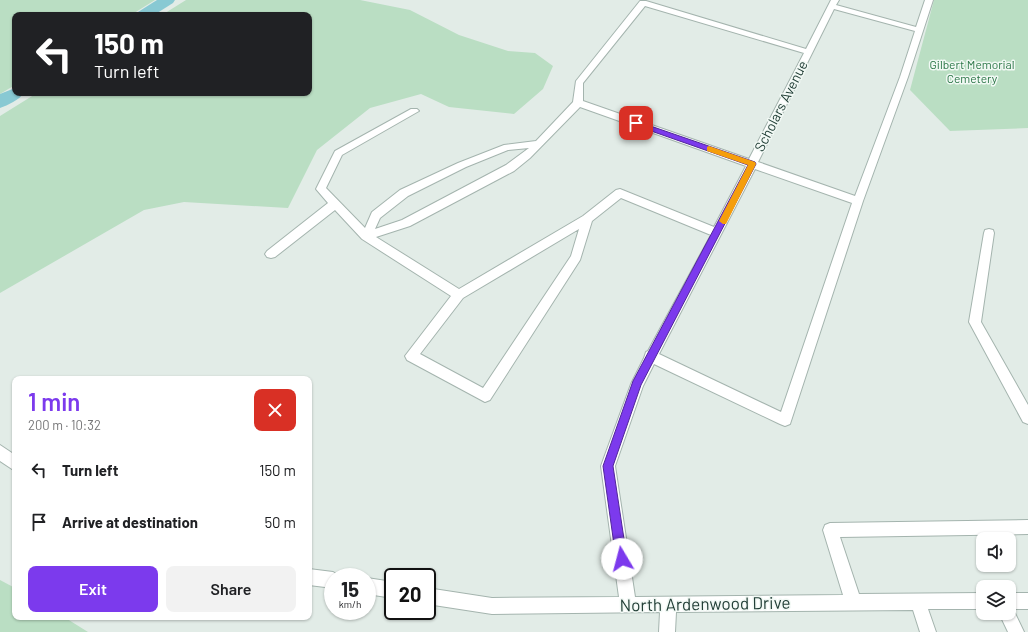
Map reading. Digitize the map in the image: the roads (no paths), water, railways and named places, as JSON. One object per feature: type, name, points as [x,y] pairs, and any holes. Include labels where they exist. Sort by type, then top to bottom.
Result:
[{"type":"street","points":[[823,0],[919,30]]},
{"type":"street","points":[[650,356],[785,420],[858,201],[929,0]]},
{"type":"street","points":[[366,236],[406,223],[503,172],[527,156],[578,103],[579,83],[644,1],[808,52]]},
{"type":"street","name":"Scholars Avenue","points":[[628,605],[608,466],[637,384],[650,356],[717,233],[833,3]]},
{"type":"street","points":[[578,103],[858,201]]},
{"type":"street","points":[[414,111],[338,153],[321,189],[366,236],[458,295]]},
{"type":"street","points":[[366,236],[376,214],[404,193],[462,165],[507,148],[538,144]]},
{"type":"street","points":[[587,219],[576,257],[485,396],[411,356],[458,295],[587,219],[620,193],[717,233]]},
{"type":"street","points":[[271,254],[335,204]]},
{"type":"street","points":[[989,233],[975,322],[1028,418]]},
{"type":"street","points":[[0,452],[12,462]]},
{"type":"street","points":[[854,602],[830,530],[1028,527]]},
{"type":"street","points":[[312,577],[324,579]]},
{"type":"street","name":"North Ardenwood Drive","points":[[436,597],[492,606],[976,601]]},
{"type":"street","points":[[1016,601],[1028,601]]},
{"type":"street","points":[[918,602],[928,632]]},
{"type":"street","points":[[667,632],[669,604]]},
{"type":"street","points":[[1010,620],[1016,632]]},
{"type":"waterway","points":[[148,12],[168,0]]},
{"type":"waterway","points":[[0,102],[12,95]]},
{"type":"park label","name":"Gilbert Memorial Cemetery","points":[[972,72]]}]
